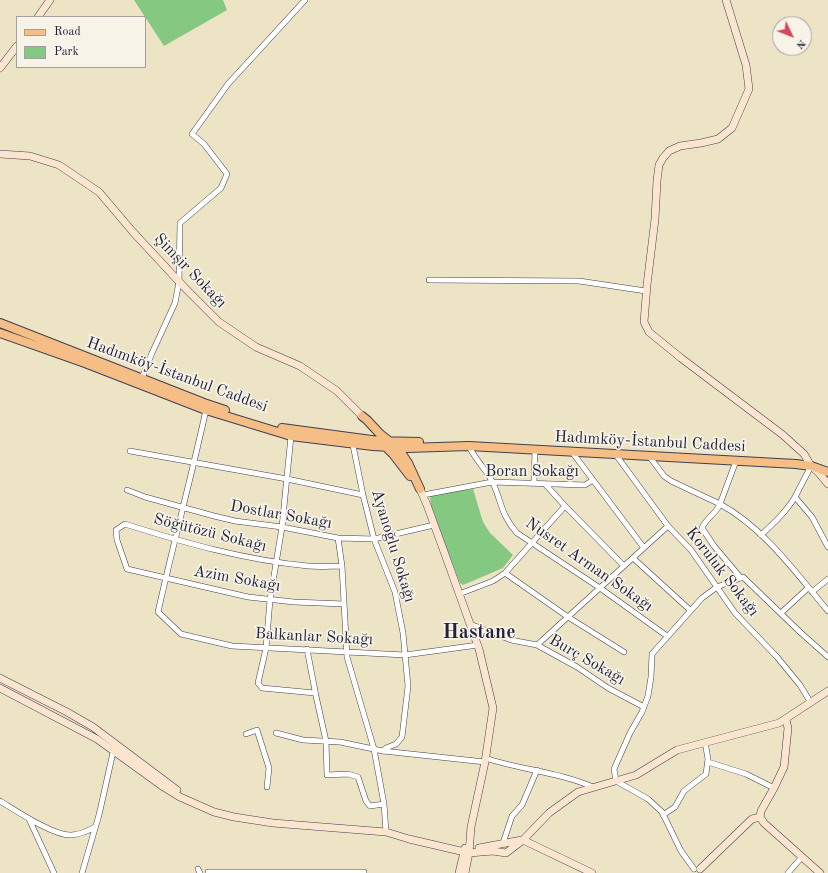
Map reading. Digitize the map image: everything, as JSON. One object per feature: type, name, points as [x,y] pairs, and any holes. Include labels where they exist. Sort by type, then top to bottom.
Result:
[{"type":"main road","name":"Hadımköy-İstanbul Caddesi","points":[[0,323],[204,403],[284,429],[379,441],[398,448],[469,446]]},
{"type":"main road","name":"Hadımköy-İstanbul Caddesi","points":[[0,333],[206,410],[291,436],[353,444],[443,442],[469,446],[535,451],[811,466],[828,472]]},
{"type":"main road","points":[[362,416],[379,441]]},
{"type":"main road","points":[[362,416],[389,444],[421,492]]},
{"type":"main road","points":[[398,448],[408,463],[421,492]]},
{"type":"street","points":[[39,16],[50,0]]},
{"type":"street","points":[[142,378],[175,303],[179,282],[180,223],[221,188],[227,174],[204,144],[192,134],[228,84],[305,0]]},
{"type":"street","points":[[726,0],[746,65],[749,89],[732,128],[716,139],[701,144],[680,146],[669,151],[659,165],[644,322],[649,332],[783,435],[804,454],[811,466],[828,484]]},
{"type":"street","points":[[0,68],[16,47]]},
{"type":"street","name":"Şimşir Sokağı","points":[[0,154],[30,156],[59,165],[99,192],[179,282],[220,322],[256,347],[300,366],[337,391],[362,416]]},
{"type":"street","points":[[429,280],[579,281],[646,291]]},
{"type":"street","points":[[166,579],[182,507],[195,463],[206,410]]},
{"type":"street","points":[[291,436],[282,527],[270,600],[266,648],[258,682],[262,688],[315,693]]},
{"type":"street","name":"Ayanoğlu Sokağı","points":[[353,444],[363,495],[374,539],[395,592],[403,633],[408,686],[402,737],[396,744],[386,748],[383,751]]},
{"type":"street","name":"Nusret Arman Sokağı","points":[[469,446],[492,482],[508,522],[517,533],[600,588],[667,636]]},
{"type":"street","points":[[130,451],[287,479],[363,495]]},
{"type":"street","points":[[534,483],[535,451]]},
{"type":"street","points":[[572,452],[644,548]]},
{"type":"street","name":"Koruluk Sokağı","points":[[616,455],[668,526],[691,550],[735,613],[777,657],[800,685],[811,703]]},
{"type":"street","points":[[649,456],[664,476],[671,481],[733,511],[779,554],[828,611]]},
{"type":"street","points":[[736,461],[718,510],[707,519],[702,528],[714,546],[741,578],[743,577],[828,657]]},
{"type":"street","points":[[761,536],[790,506],[811,466]]},
{"type":"street","name":"Boran Sokağı","points":[[421,492],[492,482],[585,485],[593,480]]},
{"type":"street","points":[[545,484],[624,566]]},
{"type":"street","name":"Dostlar Sokağı","points":[[127,490],[145,497],[235,521],[282,527],[338,538],[374,539],[434,525]]},
{"type":"street","points":[[421,492],[478,644],[493,708],[485,760],[471,827],[465,873]]},
{"type":"street","points":[[795,498],[812,517],[828,547]]},
{"type":"street","points":[[459,594],[493,581],[505,573],[565,506]]},
{"type":"street","name":"Söğütözü Sokağı","points":[[127,569],[117,540],[116,530],[125,524],[175,540],[224,552],[276,562],[309,566],[342,566]]},
{"type":"street","points":[[537,645],[668,526]]},
{"type":"street","points":[[338,538],[342,566],[346,651],[374,749],[384,804],[386,832]]},
{"type":"street","points":[[633,558],[690,610]]},
{"type":"street","name":"Azim Sokağı","points":[[127,569],[231,594],[270,600],[344,604]]},
{"type":"street","points":[[505,573],[568,617],[624,652]]},
{"type":"street","points":[[616,781],[614,769],[648,696],[652,654],[702,598],[717,587],[741,578]]},
{"type":"street","name":"Balkanlar Sokağı","points":[[166,579],[158,612],[181,634],[232,646],[404,655],[478,644]]},
{"type":"street","points":[[812,592],[828,579]]},
{"type":"street","points":[[781,613],[808,588]]},
{"type":"street","name":"Burç Sokağı","points":[[470,624],[511,640],[537,645],[577,667],[608,688],[644,707]]},
{"type":"street","points":[[307,649],[326,741],[327,775],[348,774],[358,777],[366,801],[370,806],[384,804]]},
{"type":"street","points":[[0,678],[93,727],[115,747],[200,806],[221,815],[273,823],[386,832],[467,851],[506,852],[523,840],[549,813],[578,792],[636,775],[677,750],[765,728],[786,720],[828,691]]},
{"type":"street","points":[[0,688],[115,747]]},
{"type":"street","points":[[786,720],[788,728],[784,767],[761,811],[760,817],[820,873]]},
{"type":"street","points":[[246,734],[257,730],[269,768],[267,787]]},
{"type":"street","points":[[276,733],[303,740],[340,742],[383,751],[485,760],[537,770],[580,781],[593,788]]},
{"type":"street","points":[[663,815],[675,807],[684,791],[706,774],[708,762],[705,742]]},
{"type":"street","points":[[82,873],[115,747]]},
{"type":"street","points":[[708,762],[746,774],[774,788]]},
{"type":"street","points":[[503,843],[512,816],[522,804],[537,770]]},
{"type":"street","points":[[616,781],[648,799],[663,815],[681,851],[697,871],[752,818],[760,817]]},
{"type":"street","points":[[0,801],[29,819],[57,832],[70,836],[83,833],[95,827]]},
{"type":"street","points":[[29,819],[54,873]]},
{"type":"street","points":[[467,851],[523,840],[592,873]]},
{"type":"street","points":[[459,873],[467,851]]},
{"type":"street","points":[[788,873],[802,857]]},
{"type":"street","points":[[208,872],[364,872]]},
{"type":"green space","points":[[134,0],[223,0],[227,10],[164,46],[146,18],[146,16],[144,16]]},
{"type":"green space","points":[[473,489],[483,522],[490,533],[513,555],[503,568],[463,585],[460,583],[431,508],[430,494]]},
{"type":"district","name":"Hastane","points":[[479,633]]}]
